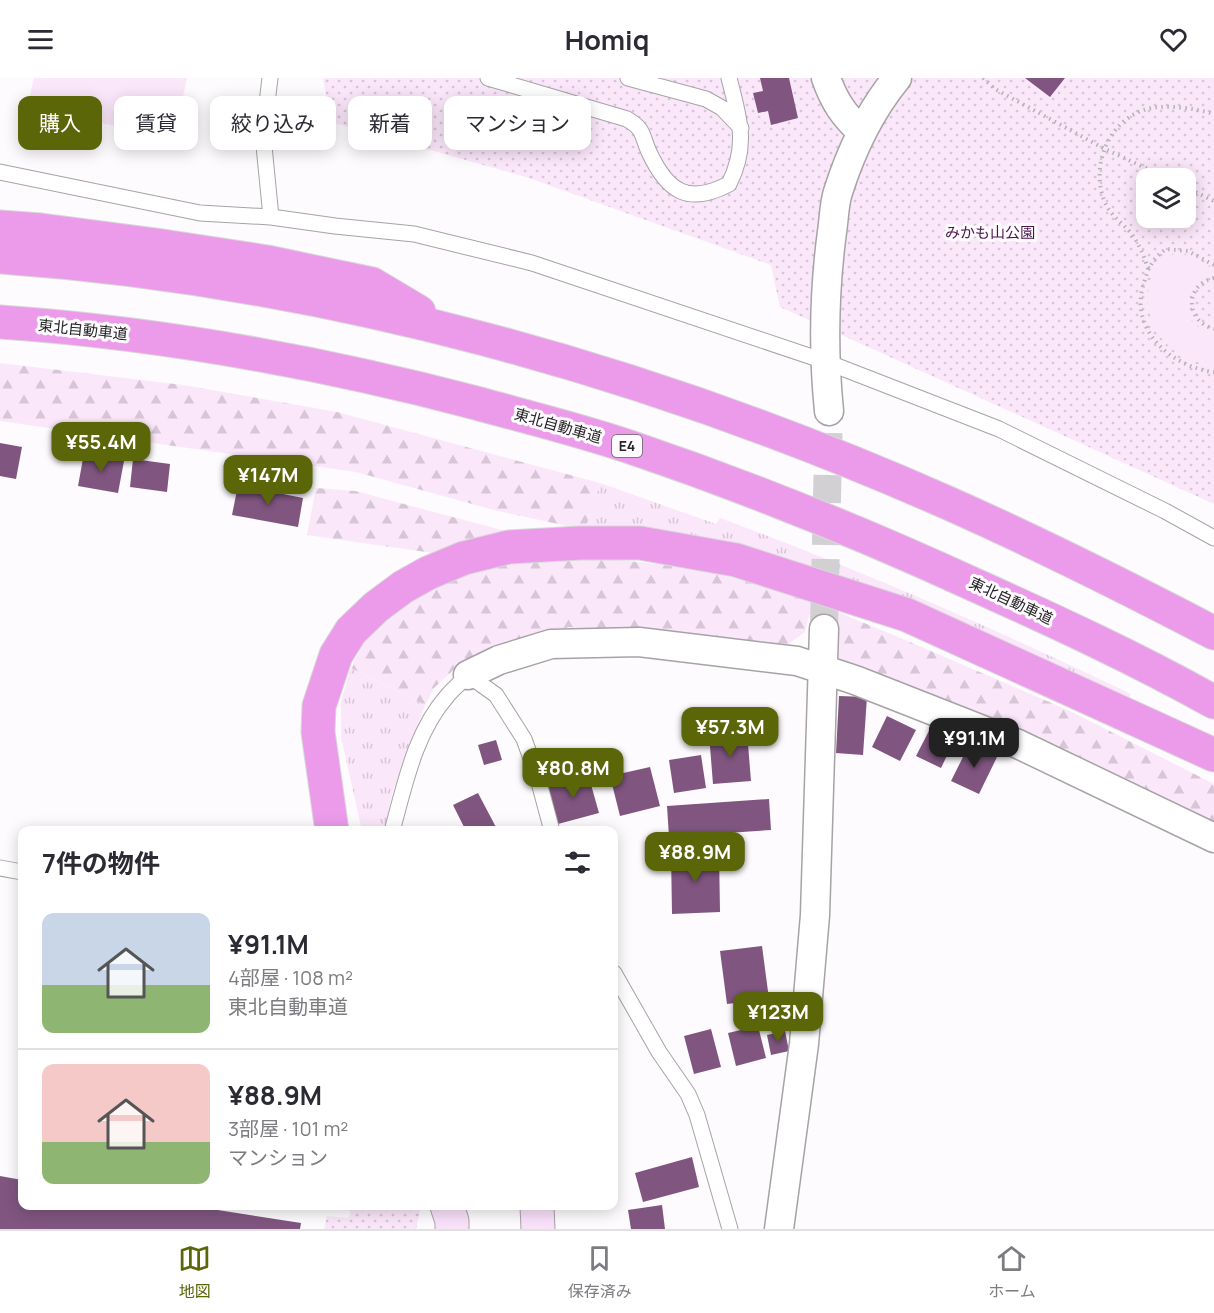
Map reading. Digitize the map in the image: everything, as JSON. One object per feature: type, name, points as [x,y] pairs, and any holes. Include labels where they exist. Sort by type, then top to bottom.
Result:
[{"type":"highway","points":[[0,227],[156,244],[267,262],[372,284],[452,331]]},
{"type":"highway","points":[[0,257],[149,273],[365,309],[452,331],[645,386],[835,456],[948,502],[1086,567],[1214,633]]},
{"type":"highway","name":"東北自動車道","points":[[0,322],[138,336],[252,353],[362,375],[527,417],[627,446],[799,509],[919,559],[1058,623],[1214,702]]},
{"type":"highway","points":[[330,826],[318,732],[319,706],[336,655],[351,632],[376,607],[403,587],[428,573],[464,558],[509,547],[580,543],[640,543],[736,560],[907,615],[1214,755]]},
{"type":"main road","points":[[448,1210],[452,1229]]},
{"type":"main road","points":[[537,1210],[538,1229]]},
{"type":"street","points":[[826,78],[833,98],[846,117],[862,132]]},
{"type":"street","points":[[829,411],[824,361],[828,262],[838,193],[862,132],[880,99],[897,78]]},
{"type":"street","points":[[779,1229],[804,1044],[815,915],[824,629]]},
{"type":"street","points":[[468,675],[499,660],[551,644],[639,642],[797,661],[855,680],[1018,744],[1214,838]]},
{"type":"lane","points":[[270,78],[263,136],[271,217]]},
{"type":"lane","points":[[488,78],[627,119],[638,126],[663,177],[678,190],[693,195],[712,193],[729,184],[740,159],[741,129],[729,78]]},
{"type":"lane","points":[[628,78],[706,99],[722,108],[741,129]]},
{"type":"lane","points":[[0,172],[200,213],[271,217],[414,234],[532,263],[824,361],[999,429],[1165,511],[1214,538]]},
{"type":"lane","points":[[393,826],[412,760],[430,719],[447,695],[468,675],[496,695],[524,739],[550,826]]},
{"type":"lane","points":[[0,868],[18,871]]},
{"type":"lane","points":[[618,980],[659,1052],[688,1094],[697,1115],[730,1229]]},
{"type":"path","points":[[982,78],[995,89],[1105,149],[1146,168]]},
{"type":"path","points":[[1148,269],[1139,246],[1129,231],[1114,218],[1104,202],[1099,183],[1100,162],[1107,142],[1120,125],[1137,113],[1157,107],[1201,110],[1214,114]]},
{"type":"path","points":[[1196,192],[1214,201]]},
{"type":"path","points":[[1214,265],[1188,251],[1166,249],[1156,257],[1148,269],[1141,291],[1140,306],[1148,332],[1157,345],[1170,356],[1194,367],[1214,372]]},
{"type":"path","points":[[1214,278],[1201,284],[1192,297],[1191,305],[1198,320],[1205,326],[1214,328]]},
{"type":"green space","points":[[34,78],[187,78],[183,96],[114,96],[114,126],[102,123],[102,96],[30,96]]},
{"type":"green space","name":"みかも山公園","points":[[323,78],[1214,78],[1214,504],[780,307],[771,265],[526,177],[430,150],[432,96],[348,96],[348,127],[336,123],[336,96],[326,96]]},
{"type":"green space","points":[[1177,253],[1214,269],[1214,274],[1202,279],[1193,287],[1188,296],[1187,306],[1194,324],[1203,330],[1214,332],[1214,365],[1183,356],[1160,336],[1153,323],[1148,293],[1152,277],[1161,262]]},
{"type":"green space","points":[[0,363],[183,385],[337,412],[600,483],[585,530],[494,510],[356,472],[0,421]]},
{"type":"green space","points":[[600,483],[716,524],[720,518],[824,558],[979,623],[1131,694],[1127,701],[919,609],[585,530]]},
{"type":"green space","points":[[316,488],[355,491],[513,533],[433,553],[307,535]]},
{"type":"green space","points":[[575,555],[700,569],[796,595],[903,639],[1070,711],[1214,784],[1214,828],[832,664],[829,622],[809,615],[805,632],[784,647],[773,649],[569,627],[519,641],[460,664],[434,688],[425,705],[351,668],[368,634],[420,586],[486,563]]},
{"type":"green space","points":[[351,668],[425,705],[393,790],[385,826],[361,826],[341,737],[341,701]]},
{"type":"green space","points":[[350,1210],[420,1210],[416,1229],[324,1229],[327,1216],[349,1218]]},
{"type":"building","points":[[760,78],[789,78],[798,118],[771,125],[768,111],[758,113],[753,93],[763,91]]},
{"type":"building","points":[[1025,78],[1065,78],[1050,97]]},
{"type":"building","points":[[0,443],[22,447],[16,479],[0,476]]},
{"type":"building","points":[[84,453],[124,461],[118,493],[78,486]]},
{"type":"building","points":[[133,459],[170,464],[167,492],[130,487]]},
{"type":"building","points":[[238,485],[303,498],[298,527],[232,515]]},
{"type":"building","points":[[839,696],[867,697],[863,755],[836,753]]},
{"type":"building","points":[[887,716],[916,730],[900,761],[872,747]]},
{"type":"building","points":[[932,725],[956,737],[941,768],[916,756]]},
{"type":"building","points":[[747,732],[751,781],[713,784],[709,734]]},
{"type":"building","points":[[496,740],[502,760],[484,765],[478,745]]},
{"type":"building","points":[[970,743],[997,757],[979,794],[951,781]]},
{"type":"building","points":[[701,755],[706,788],[674,793],[669,760]]},
{"type":"building","points":[[650,767],[660,806],[620,816],[610,776]]},
{"type":"building","points":[[588,774],[599,813],[558,824],[547,786]]},
{"type":"building","points":[[478,793],[495,826],[464,826],[453,805]]},
{"type":"building","points":[[769,799],[771,830],[669,837],[667,806]]},
{"type":"building","points":[[719,852],[720,912],[672,914],[671,853]]},
{"type":"building","points":[[762,946],[769,999],[727,1004],[720,951]]},
{"type":"building","points":[[758,1026],[766,1058],[736,1066],[728,1033]]},
{"type":"building","points":[[711,1029],[721,1067],[694,1074],[684,1036]]},
{"type":"building","points":[[785,1031],[789,1051],[771,1055],[767,1035]]},
{"type":"building","points":[[692,1157],[699,1187],[643,1202],[635,1173]]},
{"type":"building","points":[[0,1176],[18,1179],[18,1210],[218,1210],[301,1223],[300,1229],[0,1229]]},
{"type":"building","points":[[662,1205],[665,1229],[631,1229],[628,1210]]},
{"type":"tunnel","points":[[824,629],[829,411]]}]
